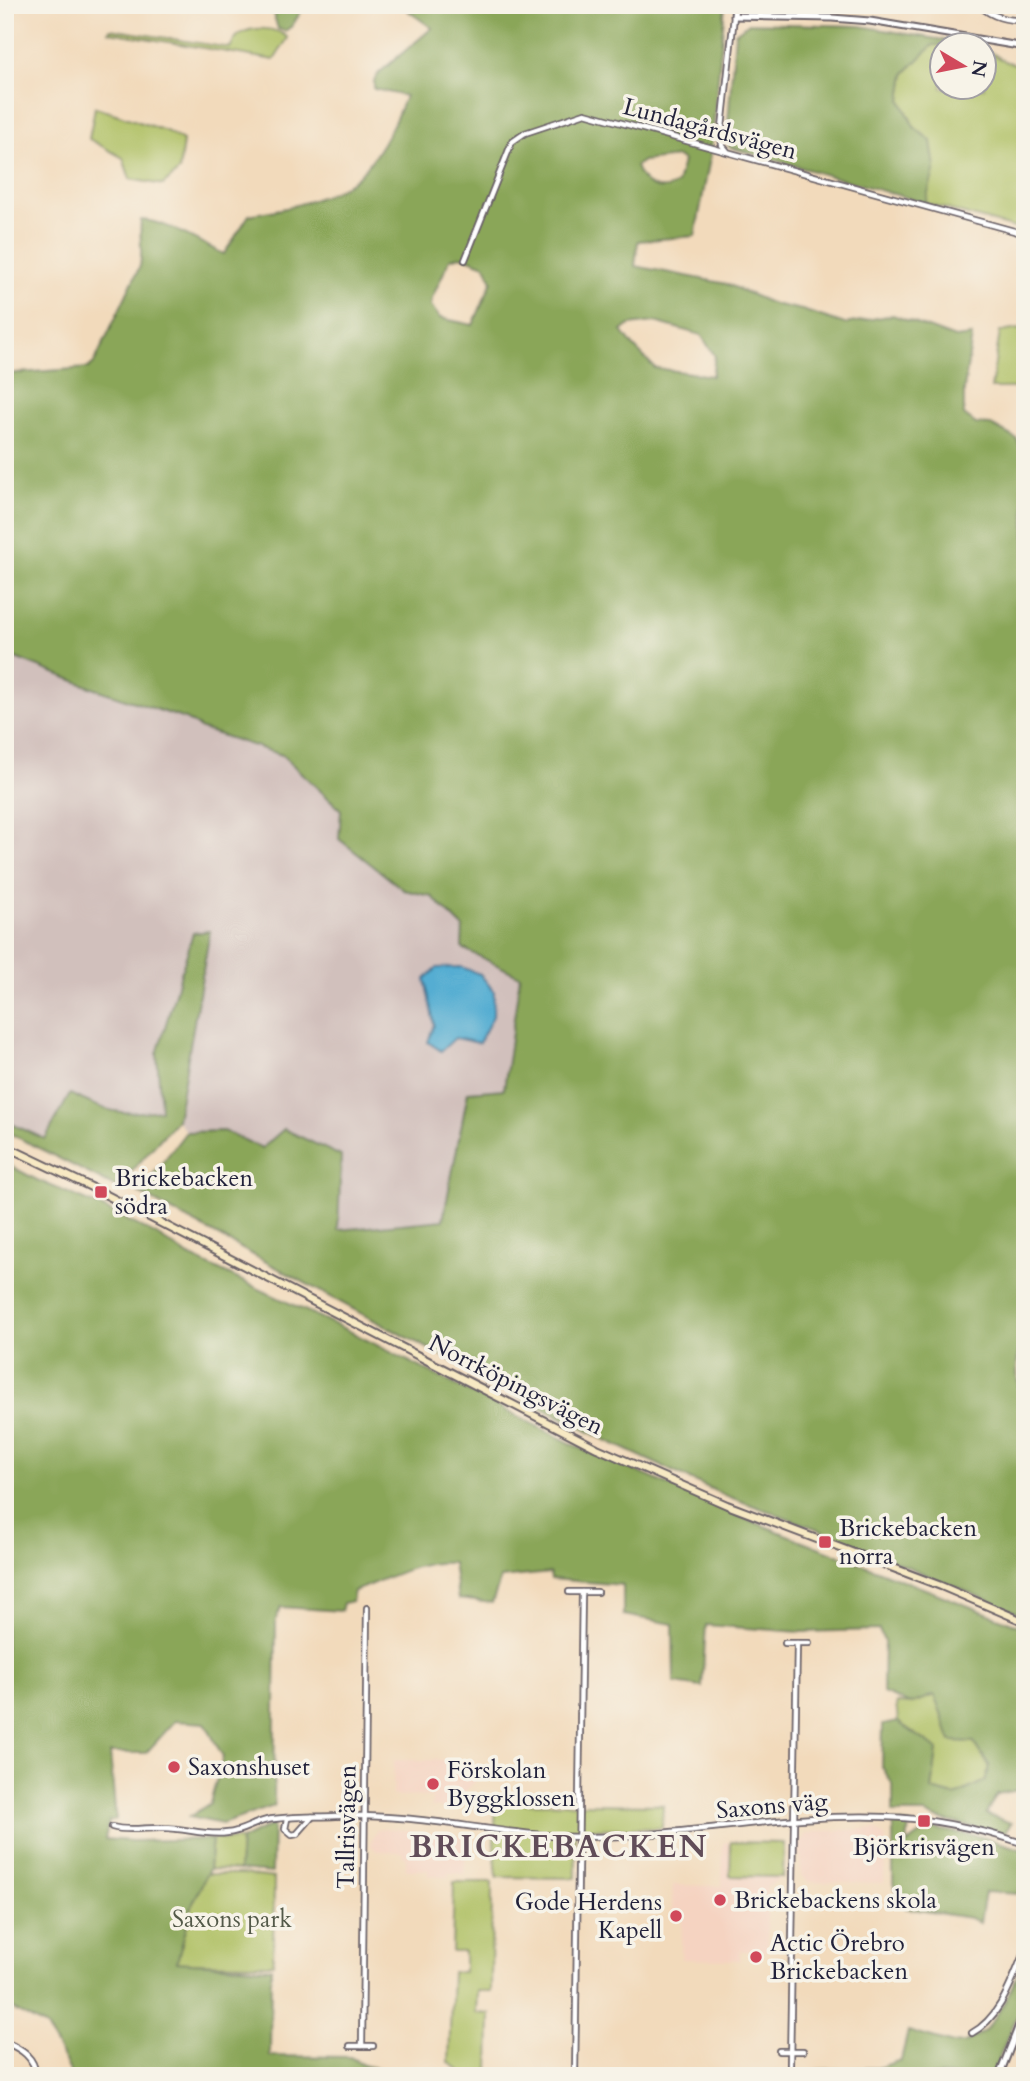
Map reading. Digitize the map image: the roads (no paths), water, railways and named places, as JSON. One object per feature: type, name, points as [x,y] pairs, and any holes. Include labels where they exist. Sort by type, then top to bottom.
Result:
[{"type":"main road","name":"Norrköpingsvägen","points":[[5,1146],[91,1187],[597,1448],[727,1505],[941,1586],[1025,1622]]},
{"type":"street","points":[[728,151],[722,145],[721,136],[735,5]]},
{"type":"street","points":[[979,5],[996,17],[1025,21]]},
{"type":"street","points":[[734,16],[870,21],[1025,47]]},
{"type":"street","name":"Lundagårdsvägen","points":[[465,260],[512,142],[525,133],[585,113],[1025,234]]},
{"type":"street","points":[[569,1592],[597,1591]]},
{"type":"street","points":[[575,2076],[582,1592]]},
{"type":"street","name":"Tallrisvägen","points":[[362,2046],[367,1608]]},
{"type":"street","points":[[785,1643],[809,1643]]},
{"type":"street","points":[[790,2065],[797,1643]]},
{"type":"street","name":"Saxons väg","points":[[112,1827],[121,1830],[163,1828],[216,1834],[241,1831],[269,1820],[365,1815],[426,1819],[579,1837],[676,1832],[794,1820],[892,1817],[976,1830],[1025,1844]]},
{"type":"street","name":"Saxons väg","points":[[288,1819],[285,1829],[292,1835],[297,1834],[312,1817]]},
{"type":"street","points":[[972,2033],[987,2023],[997,2010],[1025,1950]]},
{"type":"street","points":[[999,2076],[1025,2010]]},
{"type":"street","points":[[5,2042],[25,2052],[32,2060],[36,2076]]},
{"type":"street","points":[[350,2046],[373,2046]]},
{"type":"street","points":[[779,2051],[803,2051]]},
{"type":"water","points":[[461,967],[480,974],[494,991],[493,1016],[479,1043],[455,1038],[441,1051],[428,1042],[434,1024],[425,979],[437,968]]},
{"type":"place","name":"Brickebacken södra","points":[[101,1192]]},
{"type":"place","name":"Brickebacken norra","points":[[825,1542]]},
{"type":"place","name":"Saxonshuset","points":[[174,1767]]},
{"type":"place","name":"Förskolan Byggklossen","points":[[433,1784]]},
{"type":"place","name":"Björkrisvägen","points":[[924,1821]]},
{"type":"place","name":"Brickebackens skola","points":[[720,1900]]},
{"type":"place","name":"Gode Herdens Kapell","points":[[676,1916]]},
{"type":"place","name":"Actic Örebro Brickebacken","points":[[756,1957]]},
{"type":"district","name":"BRICKEBACKEN","points":[[559,1847]]},
{"type":"park label","name":"Saxons park","points":[[232,1919]]}]
